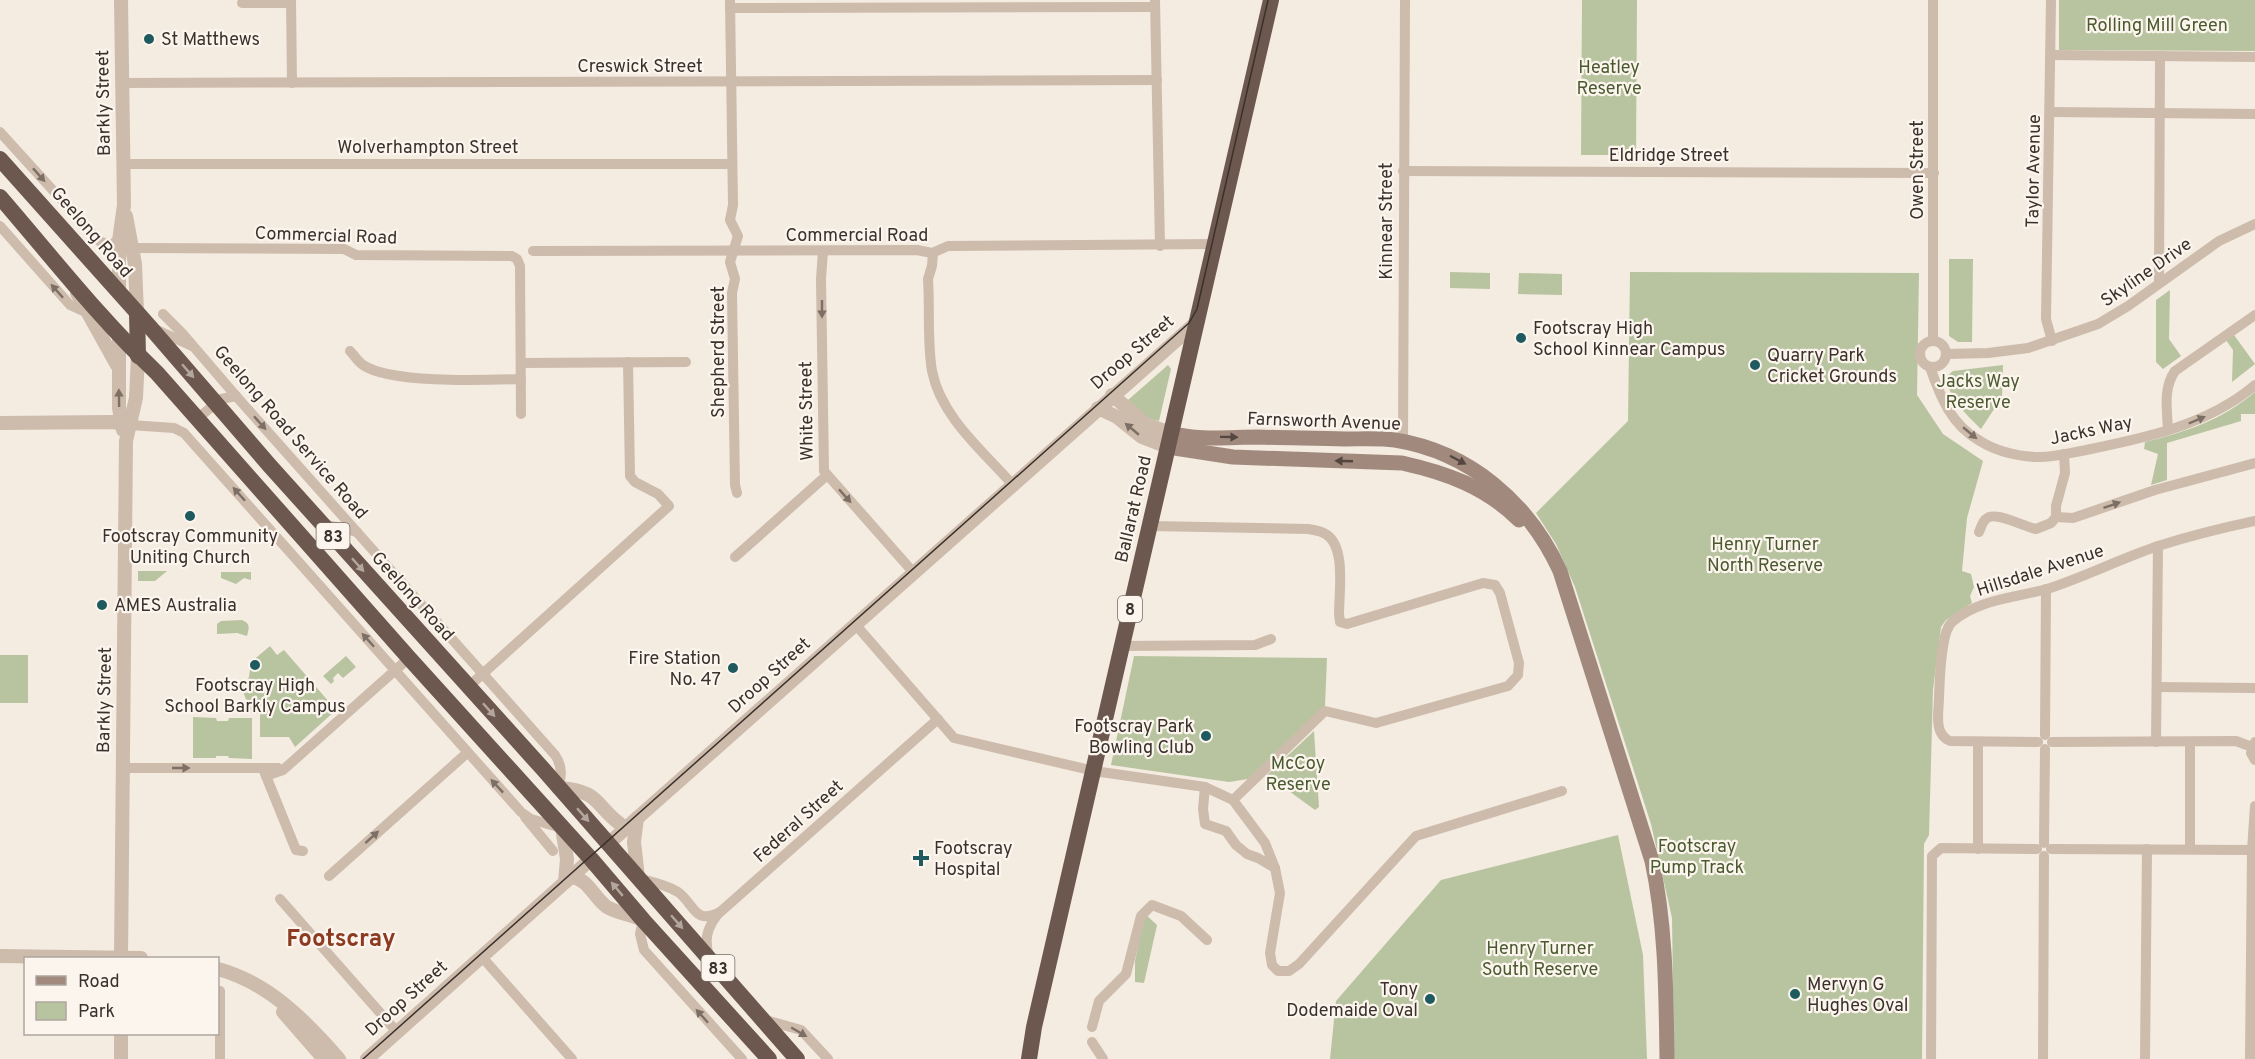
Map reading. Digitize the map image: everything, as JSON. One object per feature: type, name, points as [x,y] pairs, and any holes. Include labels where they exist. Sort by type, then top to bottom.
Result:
[{"type":"highway","name":"Ballarat Road","points":[[1029,1059],[1034,1027],[1271,0]]},
{"type":"highway","name":"Geelong Road","points":[[0,159],[797,1059]]},
{"type":"highway","name":"83","points":[[0,197],[70,281],[138,356],[157,373],[769,1059]]},
{"type":"highway","name":"Barkly Street","points":[[119,292],[119,335]]},
{"type":"highway","name":"Barkly Street","points":[[137,313],[138,356]]},
{"type":"highway","points":[[514,774],[523,779],[528,775],[527,765],[519,744]]},
{"type":"highway","name":"Droop Street","points":[[591,859],[608,844]]},
{"type":"highway","name":"Ballarat Road","points":[[1021,1059],[1034,1027]]},
{"type":"main road","name":"Farnsworth Avenue","points":[[1170,440],[1185,436],[1386,439],[1429,448],[1460,461],[1485,477],[1511,498],[1536,527],[1552,552],[1573,609],[1641,820],[1660,896],[1664,945],[1667,1059]]},
{"type":"main road","points":[[1276,438],[1276,459]]},
{"type":"main road","points":[[1320,438],[1320,460]]},
{"type":"main road","name":"Farnsworth Avenue","points":[[1170,440],[1233,457],[1402,463],[1464,481],[1508,509],[1526,527],[1543,551],[1573,609]]},
{"type":"main road","points":[[1402,463],[1403,442]]},
{"type":"street","name":"Barkly Street","points":[[122,0],[124,205],[135,264],[137,313]]},
{"type":"street","name":"Kinnear Street","points":[[1403,442],[1405,0]]},
{"type":"street","name":"Owen Street","points":[[1933,0],[1933,341]]},
{"type":"street","name":"Taylor Avenue","points":[[2051,0],[2046,319],[2052,341]]},
{"type":"street","points":[[242,3],[291,1],[292,83]]},
{"type":"street","points":[[730,4],[1155,3],[1160,246]]},
{"type":"street","name":"Shepherd Street","points":[[730,4],[733,206],[730,218],[738,236],[730,264],[736,281],[732,293],[737,493]]},
{"type":"street","points":[[2050,55],[2255,57]]},
{"type":"street","points":[[2159,282],[2160,56]]},
{"type":"street","name":"Creswick Street","points":[[122,83],[1157,80]]},
{"type":"street","points":[[2050,112],[2255,114]]},
{"type":"street","name":"Geelong Road","points":[[0,132],[99,241],[109,245],[119,241]]},
{"type":"street","name":"Wolverhampton Street","points":[[123,164],[732,164]]},
{"type":"street","name":"Eldridge Street","points":[[1403,171],[1934,173]]},
{"type":"street","name":"Barkly Street","points":[[119,292],[119,241],[124,205]]},
{"type":"street","name":"Skyline Drive","points":[[1946,354],[1988,353],[2028,348],[2098,324],[2128,306],[2219,241],[2255,224]]},
{"type":"street","points":[[0,226],[70,305],[106,321]]},
{"type":"street","name":"Commercial Road","points":[[533,251],[917,250],[933,253],[948,246],[1215,244]]},
{"type":"street","name":"Commercial Road","points":[[132,248],[344,249],[356,255],[507,255],[517,259],[520,266],[521,363]]},
{"type":"street","name":"White Street","points":[[824,251],[821,279],[823,468],[826,476],[913,572]]},
{"type":"street","points":[[933,253],[933,264],[928,279],[931,358],[936,383],[957,422],[1012,484]]},
{"type":"street","points":[[70,281],[115,359],[119,373]]},
{"type":"street","name":"Geelong Road Service Road","points":[[163,314],[195,347],[557,757],[561,775],[558,788]]},
{"type":"street","points":[[2168,430],[2166,403],[2168,381],[2175,371],[2255,315]]},
{"type":"street","name":"Droop Street","points":[[608,844],[1198,321]]},
{"type":"street","name":"Geelong Road Service Road","points":[[150,327],[195,347]]},
{"type":"street","name":"Barkly Street","points":[[119,335],[119,373],[126,441],[122,957]]},
{"type":"street","points":[[1933,341],[1942,344],[1946,358],[1940,365],[1930,367],[1922,360],[1921,351],[1926,343],[1933,341]]},
{"type":"street","points":[[350,351],[363,365],[382,372],[416,378],[521,380]]},
{"type":"street","name":"Barkly Street","points":[[125,424],[136,391],[138,356]]},
{"type":"street","points":[[468,687],[669,506],[658,494],[635,482],[630,476],[628,362]]},
{"type":"street","points":[[521,414],[521,363],[686,362]]},
{"type":"street","name":"Jacks Way","points":[[1930,367],[1940,396],[1951,415],[1979,441],[2005,452],[2037,458],[2168,430],[2219,411],[2255,385]]},
{"type":"street","points":[[197,419],[215,403],[236,396]]},
{"type":"street","name":"Farnsworth Avenue","points":[[1112,396],[1170,440]]},
{"type":"street","name":"Farnsworth Avenue","points":[[1098,408],[1117,417],[1142,437],[1170,440]]},
{"type":"street","points":[[0,423],[125,424],[172,428],[181,431],[396,670],[553,851]]},
{"type":"street","points":[[1979,532],[1985,519],[1991,516],[2001,517],[2036,530],[2051,523],[2056,517],[2056,506],[2065,473],[2064,454]]},
{"type":"street","points":[[2056,517],[2073,518],[2155,490],[2255,463]]},
{"type":"street","points":[[735,557],[826,476]]},
{"type":"street","name":"Hillsdale Avenue","points":[[1978,742],[1950,741],[1942,738],[1938,731],[1946,631],[1952,622],[1973,609],[2005,597],[2046,589],[2158,546],[2203,532],[2255,521]]},
{"type":"street","points":[[322,524],[358,532]]},
{"type":"street","points":[[1150,526],[1308,529],[1326,534],[1337,546],[1340,622],[1347,624],[1484,583],[1495,585],[1500,593],[1519,663],[1518,675],[1508,686],[1376,723],[1325,711],[1233,800]]},
{"type":"street","points":[[268,527],[301,536]]},
{"type":"street","points":[[2156,742],[2158,546]]},
{"type":"street","points":[[2043,1059],[2046,589]]},
{"type":"street","points":[[855,624],[954,738],[1094,771],[1205,787],[1233,800],[1265,843],[1275,868],[1280,893],[1270,953],[1272,965],[1278,971],[1289,971],[1299,964],[1416,836],[1562,791]]},
{"type":"street","points":[[1122,646],[1255,645],[1271,639]]},
{"type":"street","points":[[123,768],[265,772],[284,768],[409,658]]},
{"type":"street","points":[[2157,687],[2255,688]]},
{"type":"street","name":"Federal Street","points":[[712,961],[707,946],[707,931],[720,912],[938,719]]},
{"type":"street","points":[[1978,849],[1978,742],[2190,743],[2236,741],[2253,744],[2251,753],[2255,760]]},
{"type":"street","points":[[2190,743],[2190,849]]},
{"type":"street","points":[[329,876],[467,753]]},
{"type":"street","points":[[265,772],[299,851]]},
{"type":"street","points":[[1205,787],[1203,809],[1205,824],[1226,831],[1236,845],[1247,854],[1275,868]]},
{"type":"street","points":[[558,788],[576,789],[591,795],[626,828]]},
{"type":"street","points":[[2250,1059],[2253,1005],[2252,850],[2255,806]]},
{"type":"street","points":[[521,812],[528,817],[562,828],[568,880],[580,879],[609,908],[643,920],[640,934],[644,950],[742,1059]]},
{"type":"street","points":[[637,818],[634,842],[638,878],[678,892],[703,917],[720,912]]},
{"type":"street","points":[[1931,1059],[1932,856],[1941,848],[2252,850]]},
{"type":"street","points":[[2145,1059],[2147,849]]},
{"type":"street","name":"Droop Street","points":[[367,1059],[591,859]]},
{"type":"street","points":[[280,899],[397,1032]]},
{"type":"street","points":[[1092,1027],[1100,1001],[1126,974],[1141,916],[1152,905],[1181,916],[1207,940]]},
{"type":"street","points":[[0,956],[61,957]]},
{"type":"street","points":[[482,957],[572,1059]]},
{"type":"street","points":[[219,969],[253,984],[284,1003],[339,1059]]},
{"type":"street","points":[[253,984],[282,1011],[324,1059]]},
{"type":"street","points":[[220,991],[220,1059]]},
{"type":"street","points":[[762,1018],[801,1030],[828,1059]]},
{"type":"street","points":[[121,1035],[121,1059]]},
{"type":"street","points":[[1092,1042],[1103,1059]]},
{"type":"green space","name":"Heatley Reserve","points":[[1582,0],[1637,0],[1636,155],[1581,155]]},
{"type":"green space","name":"Rolling Mill Green","points":[[2059,0],[2255,0],[2255,51],[2059,50]]},
{"type":"green space","points":[[1949,259],[1973,259],[1972,342],[1958,342],[1949,336]]},
{"type":"green space","points":[[1450,272],[1490,273],[1490,289],[1450,288]]},
{"type":"green space","name":"Henry Turner North Reserve","points":[[1630,272],[1919,273],[1917,395],[1943,434],[1983,461],[1967,518],[1962,571],[1971,574],[1974,587],[1970,596],[1972,603],[1946,620],[1941,627],[1933,690],[1929,835],[1924,844],[1922,1059],[1674,1059],[1672,918],[1651,824],[1575,587],[1556,544],[1536,513],[1628,421]]},
{"type":"green space","points":[[1519,273],[1562,274],[1562,295],[1518,294]]},
{"type":"green space","points":[[2170,290],[2169,339],[2181,356],[2163,369],[2156,362],[2156,300]]},
{"type":"green space","points":[[2234,335],[2255,364],[2232,382],[2233,350],[2226,340]]},
{"type":"green space","points":[[1168,365],[1171,369],[1159,421],[1150,419],[1128,400]]},
{"type":"green space","name":"Jacks Way Reserve","points":[[2003,365],[2002,397],[1981,429],[1954,399],[1946,377],[1953,371]]},
{"type":"green space","points":[[2255,392],[2255,414],[2241,414],[2241,421],[2167,443],[2167,480],[2151,485],[2158,454],[2144,449],[2145,442],[2203,424]]},
{"type":"green space","points":[[138,571],[167,571],[155,581],[138,581]]},
{"type":"green space","points":[[221,572],[251,572],[251,580],[244,578],[236,584],[221,578]]},
{"type":"green space","points":[[242,620],[249,626],[247,636],[237,633],[217,634],[217,624],[221,621]]},
{"type":"green space","points":[[270,646],[277,655],[284,650],[336,710],[295,747],[289,737],[260,737],[260,714],[252,714],[239,682],[243,680],[247,692],[250,691],[246,683],[251,662]]},
{"type":"green space","points":[[0,655],[28,655],[28,703],[0,703]]},
{"type":"green space","points":[[346,656],[356,667],[343,678],[338,673],[331,684],[323,676]]},
{"type":"green space","name":"Footscray Park Bowling Club","points":[[1134,656],[1327,658],[1325,706],[1248,779],[1229,782],[1111,765]]},
{"type":"green space","points":[[193,717],[216,718],[217,721],[228,721],[229,718],[252,718],[252,759],[229,758],[228,756],[193,758]]},
{"type":"green space","name":"McCoy Reserve","points":[[1314,731],[1319,807],[1315,810],[1267,775]]},
{"type":"green space","name":"Henry Turner South Reserve","points":[[1618,835],[1643,955],[1647,1059],[1330,1059],[1336,1001],[1441,880]]},
{"type":"green space","points":[[1145,914],[1157,925],[1144,983],[1135,982],[1135,961]]},
{"type":"tram line","points":[[363,1059],[1189,323],[1197,309],[1268,0]]},
{"type":"place","name":"St Matthews","points":[[149,39]]},
{"type":"place","name":"Footscray High School Kinnear Campus","points":[[1521,338]]},
{"type":"place","name":"Quarry Park Cricket Grounds","points":[[1755,365]]},
{"type":"place","name":"Footscray Community Uniting Church","points":[[190,516]]},
{"type":"place","name":"AMES Australia","points":[[102,605]]},
{"type":"place","name":"Footscray High School Barkly Campus","points":[[255,665]]},
{"type":"place","name":"Fire Station No. 47","points":[[733,668]]},
{"type":"place","name":"Footscray Park Bowling Club","points":[[1206,736]]},
{"type":"place","name":"Footscray Hospital","points":[[921,858]]},
{"type":"place","name":"Mervyn G Hughes Oval","points":[[1795,994]]},
{"type":"place","name":"Tony Dodemaide Oval","points":[[1430,999]]},
{"type":"district","name":"Footscray","points":[[341,938]]},
{"type":"park label","name":"Footscray Pump Track","points":[[1697,856]]}]
